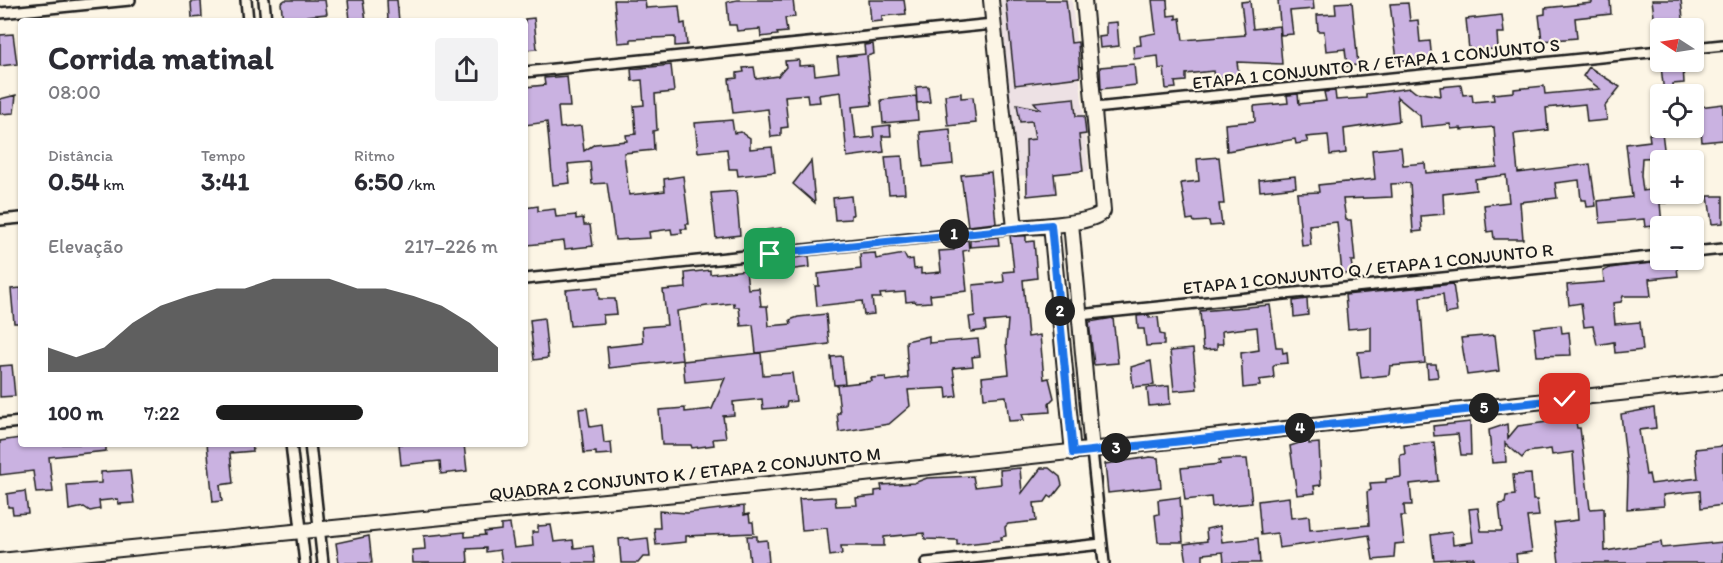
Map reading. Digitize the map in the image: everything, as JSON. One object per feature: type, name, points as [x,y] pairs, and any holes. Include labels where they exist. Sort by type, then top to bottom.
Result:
[{"type":"street","points":[[0,13],[130,0]]},
{"type":"street","points":[[246,0],[248,18]]},
{"type":"street","points":[[264,0],[266,18]]},
{"type":"street","points":[[991,0],[1015,228]]},
{"type":"street","points":[[528,279],[1071,223],[1099,216],[1104,207],[1084,0]]},
{"type":"street","points":[[528,72],[993,24]]},
{"type":"street","points":[[1704,47],[1723,45]]},
{"type":"street","name":"ETAPA 1 CONJUNTO R / ETAPA 1 CONJUNTO S","points":[[1095,108],[1650,52]]},
{"type":"street","points":[[0,220],[18,218]]},
{"type":"street","points":[[1071,223],[1104,563]]},
{"type":"street","points":[[1051,225],[1073,453]]},
{"type":"street","points":[[1704,251],[1723,249]]},
{"type":"street","name":"ETAPA 1 CONJUNTO Q / ETAPA 1 CONJUNTO R","points":[[1079,315],[1650,257]]},
{"type":"street","name":"QUADRA 2 CONJUNTO K / ETAPA 2 CONJUNTO M","points":[[0,561],[1073,453],[1723,382]]},
{"type":"street","points":[[0,424],[18,422]]},
{"type":"street","points":[[291,447],[305,563]]},
{"type":"street","points":[[310,447],[323,563]]},
{"type":"street","points":[[926,563],[1102,544]]},
{"type":"shaded area","points":[[1001,0],[1072,0],[1089,171],[1016,176]]},
{"type":"building","points":[[285,0],[325,0],[327,14],[307,16],[307,18],[283,18],[281,3]]},
{"type":"building","points":[[348,0],[363,0],[366,18],[350,18]]},
{"type":"building","points":[[387,0],[397,0],[399,18],[388,18]]},
{"type":"building","points":[[614,0],[645,0],[646,8],[679,6],[681,24],[685,23],[687,45],[675,46],[675,37],[631,39],[631,42],[618,43]]},
{"type":"building","points":[[793,0],[795,17],[785,18],[787,32],[777,33],[778,35],[761,37],[760,29],[737,31],[736,25],[729,25],[727,2]]},
{"type":"building","points":[[869,0],[904,0],[906,14],[882,16],[882,21],[871,22]]},
{"type":"building","points":[[1006,0],[1066,0],[1071,43],[1078,42],[1080,77],[1015,85]]},
{"type":"building","points":[[1152,0],[1167,0],[1168,16],[1176,15],[1176,19],[1180,18],[1183,40],[1245,35],[1241,2],[1250,1],[1253,29],[1279,26],[1282,64],[1237,62],[1239,76],[1214,78],[1213,71],[1186,74],[1186,81],[1175,82],[1176,88],[1166,89],[1164,68],[1159,69],[1158,56],[1134,59],[1133,46],[1141,45],[1140,36],[1156,33]]},
{"type":"building","points":[[1278,0],[1313,0],[1314,9],[1290,11],[1293,34],[1281,35]]},
{"type":"building","points":[[1592,0],[1610,0],[1611,14],[1575,18],[1577,38],[1542,41],[1539,15],[1545,14],[1545,8],[1592,3]]},
{"type":"building","points":[[1652,0],[1681,0],[1683,18],[1654,18]]},
{"type":"building","points":[[201,1],[202,17],[192,18],[191,2]]},
{"type":"building","points":[[1352,2],[1358,65],[1347,66],[1345,49],[1326,51],[1324,31],[1318,31],[1317,15],[1336,14],[1335,3]]},
{"type":"building","points":[[1408,3],[1410,21],[1418,20],[1420,42],[1430,41],[1432,61],[1397,60],[1390,4]]},
{"type":"building","points":[[1502,15],[1504,33],[1497,33],[1498,49],[1469,50],[1466,19]]},
{"type":"building","points":[[534,18],[537,49],[528,50],[528,19]]},
{"type":"building","points":[[1117,22],[1119,46],[1100,48],[1099,37],[1106,36],[1106,23]]},
{"type":"building","points":[[13,34],[17,64],[0,66],[0,35]]},
{"type":"building","points":[[873,44],[874,54],[867,56],[872,105],[852,107],[856,139],[874,137],[873,127],[890,125],[891,136],[882,136],[884,152],[847,157],[841,92],[819,95],[820,102],[808,103],[807,94],[785,96],[788,127],[781,128],[781,136],[771,137],[768,109],[733,113],[729,79],[737,78],[737,73],[744,72],[743,68],[754,67],[756,79],[778,76],[786,67],[785,61],[799,60],[799,66],[814,65],[815,75],[839,72],[837,57],[865,54],[864,45]]},
{"type":"building","points":[[1134,64],[1136,85],[1101,89],[1100,67]]},
{"type":"building","points":[[671,65],[674,92],[655,94],[657,130],[653,131],[654,150],[624,153],[629,195],[665,191],[664,179],[683,176],[689,224],[686,224],[687,229],[681,229],[682,233],[672,234],[671,229],[649,232],[650,238],[615,240],[607,183],[592,184],[590,162],[568,164],[570,183],[553,185],[547,122],[528,125],[528,87],[545,85],[544,78],[567,76],[570,107],[558,107],[560,128],[581,126],[584,151],[595,144],[627,141],[626,135],[636,134],[634,106],[644,105],[642,80],[632,81],[631,69]]},
{"type":"building","points":[[1589,67],[1620,87],[1605,106],[1607,120],[1587,122],[1585,104],[1546,108],[1548,130],[1514,134],[1518,173],[1590,164],[1596,206],[1587,207],[1586,200],[1581,200],[1579,180],[1555,183],[1557,198],[1520,202],[1523,239],[1494,239],[1493,231],[1487,232],[1484,205],[1509,202],[1506,175],[1475,179],[1476,190],[1443,194],[1444,214],[1421,216],[1422,231],[1413,232],[1410,183],[1391,184],[1392,197],[1343,199],[1346,220],[1351,220],[1355,261],[1351,261],[1353,273],[1342,274],[1337,222],[1309,225],[1311,245],[1302,246],[1297,193],[1319,192],[1318,185],[1375,179],[1372,150],[1401,147],[1403,165],[1425,163],[1426,173],[1497,167],[1494,127],[1461,130],[1461,128],[1451,129],[1450,124],[1421,127],[1420,116],[1397,97],[1399,121],[1344,129],[1346,153],[1330,155],[1328,135],[1306,137],[1308,142],[1296,144],[1295,139],[1227,151],[1225,124],[1255,121],[1254,106],[1288,103],[1287,95],[1298,94],[1299,104],[1326,101],[1324,92],[1335,91],[1336,100],[1366,98],[1366,94],[1410,88],[1415,92],[1441,96],[1440,87],[1461,85],[1463,95],[1472,94],[1473,102],[1494,100],[1493,94],[1514,92],[1514,89],[1544,86],[1545,94],[1600,89],[1583,76]]},
{"type":"building","points":[[1662,72],[1683,72],[1684,83],[1663,84]]},
{"type":"building","points":[[928,86],[930,102],[917,103],[916,87]]},
{"type":"building","points":[[961,93],[961,98],[973,97],[976,123],[948,126],[945,95]]},
{"type":"building","points":[[16,95],[14,113],[0,114],[0,99]]},
{"type":"building","points":[[916,96],[918,120],[883,123],[881,100]]},
{"type":"building","points":[[1074,98],[1076,116],[1084,116],[1086,134],[1079,135],[1083,171],[1054,174],[1056,193],[1027,196],[1026,140],[1035,139],[1032,121],[1020,122],[1017,104],[1040,109],[1034,102]]},
{"type":"building","points":[[1723,104],[1723,140],[1702,142],[1704,106]]},
{"type":"building","points":[[732,120],[734,133],[741,132],[750,138],[750,149],[772,147],[775,172],[738,176],[737,169],[729,169],[727,149],[698,152],[695,123]]},
{"type":"building","points":[[950,129],[953,164],[923,167],[920,132]]},
{"type":"building","points":[[1649,134],[1650,138],[1663,138],[1664,150],[1650,150],[1650,158],[1642,158],[1643,191],[1650,190],[1650,204],[1660,204],[1661,216],[1650,216],[1650,226],[1645,227],[1644,219],[1600,223],[1598,201],[1632,197],[1626,144],[1650,141]]},
{"type":"building","points":[[902,156],[905,193],[889,194],[885,157]]},
{"type":"building","points":[[1219,157],[1224,204],[1219,204],[1222,225],[1210,226],[1209,221],[1187,220],[1181,183],[1199,181],[1197,159]]},
{"type":"building","points":[[811,161],[815,203],[793,184]]},
{"type":"building","points":[[991,172],[996,223],[968,226],[961,175]]},
{"type":"building","points":[[1295,176],[1296,187],[1260,191],[1259,180]]},
{"type":"building","points":[[736,191],[740,235],[716,238],[711,193]]},
{"type":"building","points":[[851,196],[853,215],[851,219],[835,220],[833,198]]},
{"type":"building","points":[[1708,196],[1723,196],[1723,223],[1712,224]]},
{"type":"building","points":[[538,206],[538,211],[555,209],[556,217],[576,215],[576,219],[583,218],[584,225],[590,225],[593,246],[565,249],[564,241],[528,245],[528,208]]},
{"type":"building","points":[[781,228],[782,240],[768,241],[767,230]]},
{"type":"building","points":[[1010,235],[1026,236],[1026,242],[1034,241],[1037,278],[1023,280],[1028,337],[1040,335],[1044,379],[1049,378],[1054,398],[1049,403],[1050,412],[1022,414],[1024,420],[1009,421],[1006,396],[984,398],[982,377],[1009,374],[1006,344],[1008,320],[985,322],[986,330],[971,332],[969,317],[975,316],[973,285],[1004,282],[1003,272],[1014,271]]},
{"type":"building","points":[[998,237],[999,245],[970,247],[970,240]]},
{"type":"building","points":[[968,240],[969,250],[963,251],[967,291],[930,295],[931,302],[916,303],[915,301],[906,302],[905,292],[880,294],[881,298],[872,298],[874,314],[864,315],[862,301],[817,306],[815,286],[819,286],[818,274],[861,269],[860,254],[875,253],[876,259],[904,254],[907,260],[913,259],[914,269],[921,268],[921,274],[941,272],[939,251],[954,250],[953,241]]},
{"type":"building","points":[[809,256],[810,267],[788,270],[787,259]]},
{"type":"building","points":[[1650,262],[1650,270],[1677,270],[1678,276],[1649,279],[1651,296],[1623,296],[1621,302],[1613,303],[1615,324],[1640,322],[1643,350],[1615,353],[1614,342],[1597,345],[1593,326],[1584,327],[1581,303],[1569,305],[1567,285],[1604,282],[1603,271]]},
{"type":"building","points":[[710,270],[710,274],[746,270],[748,289],[759,288],[761,306],[767,306],[769,326],[791,324],[790,320],[798,317],[826,314],[829,344],[756,353],[753,325],[741,326],[739,307],[734,307],[734,303],[677,311],[682,360],[609,368],[607,347],[643,343],[642,327],[667,325],[663,290],[686,288],[685,273]]},
{"type":"building","points":[[1453,284],[1457,312],[1445,314],[1443,294],[1420,297],[1425,363],[1390,366],[1389,375],[1361,378],[1358,352],[1371,351],[1371,327],[1348,329],[1345,295]]},
{"type":"building","points":[[598,287],[599,299],[615,299],[617,314],[603,315],[604,323],[570,326],[566,290]]},
{"type":"building","points":[[18,288],[18,323],[14,323],[11,289]]},
{"type":"building","points":[[1307,299],[1308,315],[1294,317],[1293,301]]},
{"type":"building","points":[[1270,305],[1276,347],[1282,347],[1283,353],[1287,352],[1288,363],[1276,364],[1273,367],[1274,378],[1259,380],[1260,386],[1243,388],[1241,353],[1259,350],[1257,327],[1222,331],[1223,344],[1217,344],[1217,349],[1203,350],[1200,311]]},
{"type":"building","points":[[1149,315],[1149,318],[1158,317],[1160,334],[1164,335],[1164,345],[1146,346],[1144,329],[1138,329],[1137,316]]},
{"type":"building","points":[[544,318],[548,358],[534,360],[530,320]]},
{"type":"building","points":[[1113,318],[1118,363],[1094,365],[1089,322]]},
{"type":"building","points":[[1561,325],[1562,333],[1569,332],[1571,355],[1537,356],[1534,328]]},
{"type":"building","points":[[1495,335],[1499,371],[1467,375],[1461,338]]},
{"type":"building","points":[[929,336],[929,343],[978,339],[980,356],[972,357],[973,366],[953,368],[957,396],[947,398],[946,388],[908,390],[910,406],[889,424],[839,432],[837,413],[840,413],[837,385],[872,381],[871,378],[885,377],[886,381],[908,378],[906,341]]},
{"type":"building","points":[[1193,349],[1197,389],[1174,391],[1170,351]]},
{"type":"building","points":[[761,353],[763,375],[792,373],[796,401],[787,402],[786,407],[763,409],[762,399],[733,402],[734,415],[723,416],[726,438],[713,439],[714,445],[692,448],[691,445],[662,445],[659,410],[685,408],[685,412],[712,409],[725,378],[685,382],[683,361]]},
{"type":"building","points":[[842,356],[845,384],[834,385],[831,357]]},
{"type":"building","points":[[1151,361],[1154,385],[1133,387],[1131,367]]},
{"type":"building","points":[[1427,364],[1436,364],[1438,377],[1428,378]]},
{"type":"building","points":[[12,365],[15,396],[0,397],[0,366]]},
{"type":"building","points":[[1169,386],[1170,404],[1149,406],[1147,388]]},
{"type":"building","points":[[587,408],[590,427],[602,425],[604,443],[611,442],[612,454],[584,453],[579,409]]},
{"type":"building","points":[[1654,408],[1656,428],[1639,430],[1646,475],[1649,474],[1651,484],[1698,478],[1695,449],[1723,446],[1723,505],[1701,508],[1700,491],[1663,495],[1664,506],[1627,509],[1628,477],[1621,414]]},
{"type":"building","points":[[1555,421],[1576,422],[1577,428],[1580,428],[1590,509],[1604,508],[1605,551],[1661,542],[1662,548],[1723,542],[1723,563],[1559,563],[1554,523],[1578,520],[1573,452],[1552,455],[1551,449],[1527,452],[1522,458],[1505,443],[1506,462],[1492,463],[1489,430],[1507,424],[1508,438],[1518,426]]},
{"type":"building","points":[[1470,422],[1471,455],[1461,455],[1458,434],[1434,436],[1433,426]]},
{"type":"building","points":[[18,438],[18,447],[106,447],[106,451],[49,457],[53,492],[36,493],[33,471],[0,475],[0,441]]},
{"type":"building","points":[[1309,440],[1309,444],[1319,443],[1321,485],[1314,486],[1315,493],[1297,495],[1290,446]]},
{"type":"building","points":[[1434,442],[1438,481],[1410,484],[1412,505],[1404,505],[1405,516],[1401,516],[1404,543],[1395,544],[1394,558],[1373,560],[1369,535],[1279,548],[1277,533],[1261,535],[1258,501],[1289,497],[1291,518],[1309,516],[1310,530],[1369,525],[1367,492],[1371,490],[1370,483],[1386,482],[1386,479],[1401,477],[1400,455],[1405,454],[1404,445]]},
{"type":"building","points":[[207,447],[252,447],[253,451],[230,453],[233,483],[220,485],[222,501],[213,502]]},
{"type":"building","points":[[399,447],[464,447],[467,471],[441,474],[440,461],[401,465]]},
{"type":"building","points":[[1150,457],[1158,458],[1161,487],[1108,493],[1105,464]]},
{"type":"building","points":[[1247,459],[1252,503],[1212,507],[1211,497],[1185,500],[1181,468],[1220,464],[1219,460]]},
{"type":"building","points":[[1020,468],[1022,493],[1041,468],[1049,468],[1060,477],[1062,485],[1052,498],[1049,496],[1045,502],[1034,503],[1036,521],[1008,524],[1005,527],[1006,536],[1001,537],[1002,540],[957,545],[957,540],[925,539],[924,533],[884,537],[884,546],[841,546],[842,554],[830,556],[827,528],[802,530],[799,499],[835,497],[836,506],[857,505],[856,498],[875,496],[875,491],[882,490],[881,485],[914,483],[927,478],[973,476],[975,487],[1001,484],[1000,470]]},
{"type":"building","points":[[130,470],[134,503],[119,504],[118,499],[99,501],[100,509],[90,511],[84,507],[69,510],[67,485],[101,483],[101,472]]},
{"type":"building","points":[[1531,474],[1533,500],[1537,500],[1539,516],[1527,517],[1532,552],[1516,554],[1517,563],[1475,563],[1474,558],[1434,560],[1431,535],[1452,532],[1453,545],[1473,542],[1469,509],[1478,508],[1481,531],[1502,531],[1499,504],[1505,503],[1506,496],[1515,495],[1513,475]]},
{"type":"building","points":[[25,491],[28,513],[13,514],[12,507],[8,507],[7,494]]},
{"type":"building","points":[[1180,497],[1183,542],[1158,542],[1155,515],[1159,514],[1158,500]]},
{"type":"building","points":[[744,506],[744,515],[749,514],[750,522],[753,522],[754,533],[686,536],[686,542],[656,545],[654,528],[660,528],[659,511],[687,513]]},
{"type":"building","points":[[510,524],[514,548],[533,546],[532,532],[538,532],[538,526],[551,525],[554,542],[573,540],[574,548],[593,546],[595,563],[502,563],[500,550],[486,552],[486,548],[467,549],[468,563],[413,563],[412,550],[425,549],[424,536],[465,532],[465,537],[485,535],[484,532],[501,530],[501,525]]},
{"type":"building","points":[[1220,526],[1222,542],[1258,538],[1260,563],[1224,563],[1223,552],[1203,554],[1203,563],[1187,563],[1184,544],[1207,541],[1206,529]]},
{"type":"building","points":[[369,536],[372,563],[339,563],[336,543]]},
{"type":"building","points":[[747,536],[757,536],[757,541],[767,540],[769,563],[750,563]]},
{"type":"building","points":[[629,538],[630,540],[648,538],[650,557],[643,557],[638,563],[621,563],[619,539]]},
{"type":"route","points":[[770,254],[1051,225],[1073,453],[1565,399]]}]
